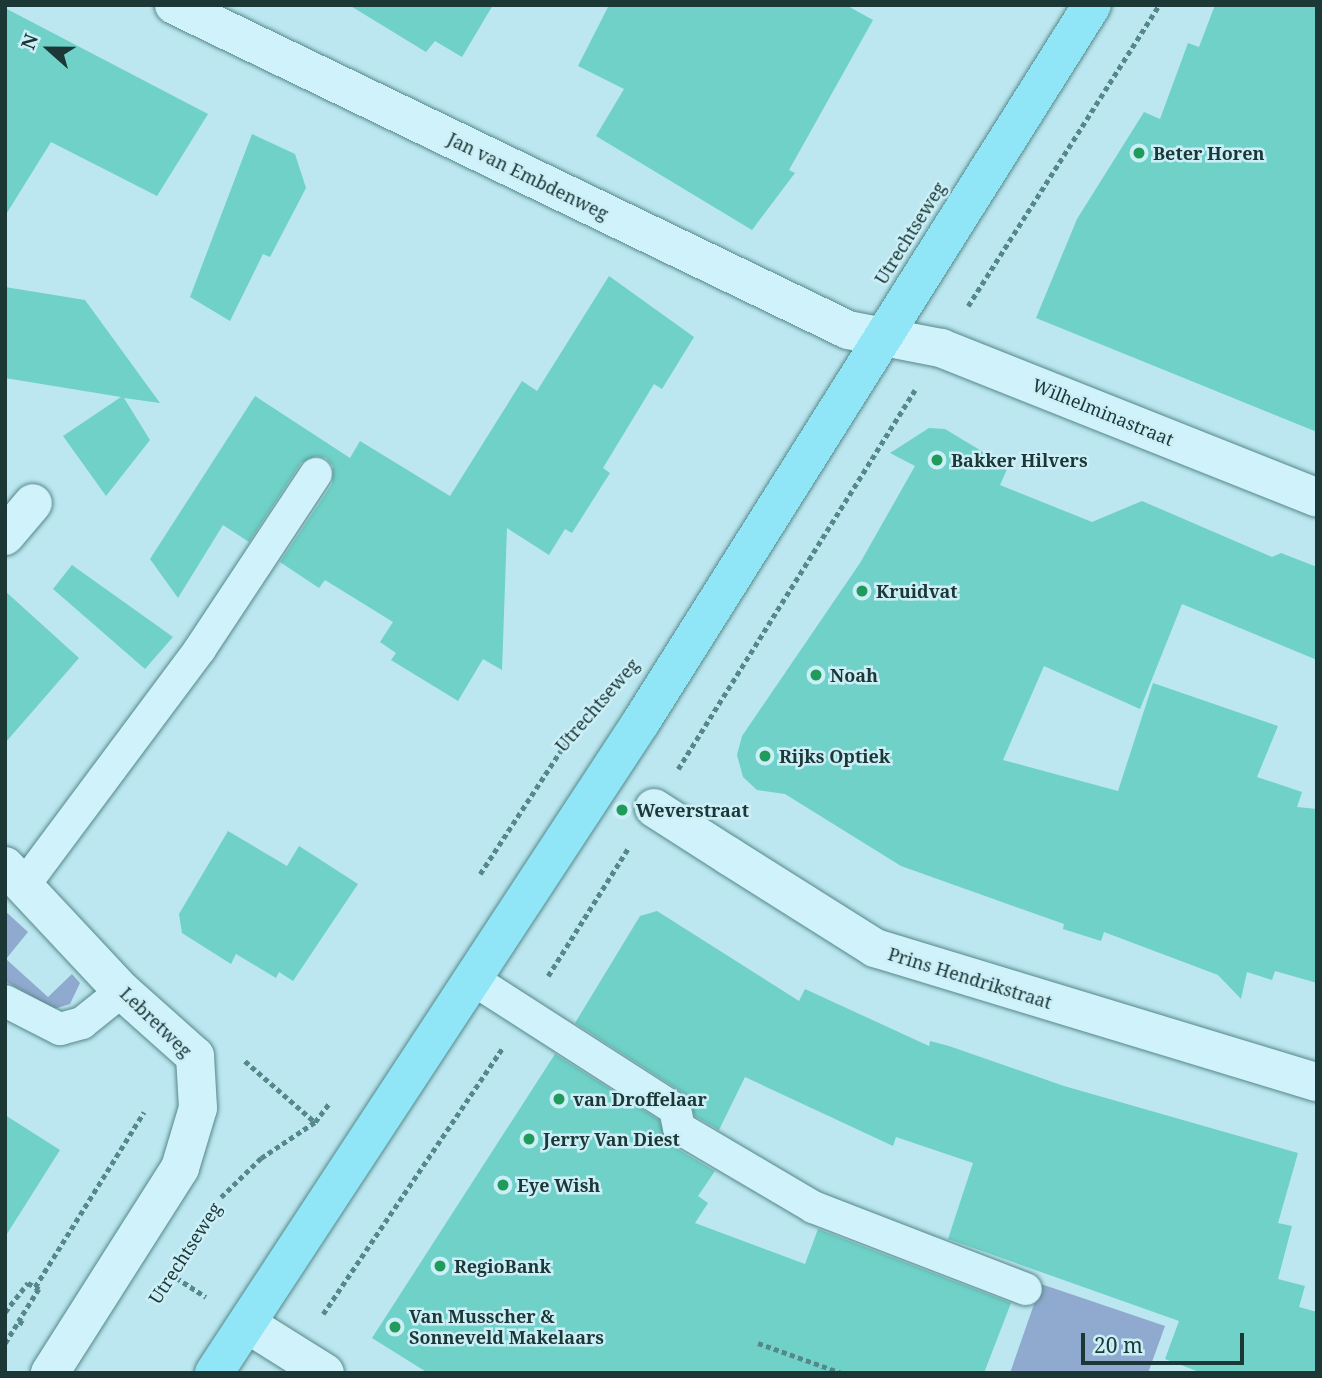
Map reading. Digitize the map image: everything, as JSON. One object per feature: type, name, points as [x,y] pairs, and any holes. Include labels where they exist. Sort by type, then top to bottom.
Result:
[{"type":"main road","name":"Utrechtseweg","points":[[214,1373],[474,980],[885,337],[1092,5]]},
{"type":"street","name":"Jan van Embdenweg","points":[[174,5],[848,330],[885,337]]},
{"type":"street","name":"Wilhelminastraat","points":[[885,337],[941,348],[1317,498]]},
{"type":"street","points":[[5,536],[33,503]]},
{"type":"street","name":"Prins Hendrikstraat","points":[[654,808],[875,948],[1317,1082]]},
{"type":"street","name":"Lebretweg","points":[[15,875],[122,991],[195,1056],[198,1108],[180,1168],[131,1247]]},
{"type":"street","points":[[50,1373],[131,1247]]},
{"type":"street","points":[[247,1324],[311,1364]]},
{"type":"lane","points":[[15,875],[200,649],[316,474]]},
{"type":"lane","points":[[474,980],[676,1109],[679,1128],[813,1207],[1026,1289]]},
{"type":"lane","points":[[5,1001],[60,1029],[82,1023],[122,991]]},
{"type":"path","points":[[311,1364],[525,1013],[1159,5]]},
{"type":"path","name":"Utrechtseweg","points":[[476,883],[554,754],[579,727]]},
{"type":"path","points":[[35,1287],[155,1094],[195,1056],[237,1054],[315,1122]]},
{"type":"path","name":"Utrechtseweg","points":[[217,1201],[261,1158],[315,1122],[340,1089]]},
{"type":"path","points":[[131,1247],[247,1324]]},
{"type":"path","name":"Utrechtseweg","points":[[164,1285],[177,1263]]},
{"type":"path","points":[[6,1316],[28,1283],[39,1289],[23,1314]]},
{"type":"path","points":[[5,1343],[19,1321]]},
{"type":"path","points":[[758,1343],[842,1373]]},
{"type":"shaded area","points":[[5,911],[28,932],[6,959],[48,997],[72,974],[80,983],[70,1004],[54,1009],[5,981]]},
{"type":"shaded area","points":[[1041,1284],[1165,1326],[1148,1373],[1010,1373]]},
{"type":"building","points":[[349,5],[493,5],[462,57],[435,41],[426,52]]},
{"type":"building","points":[[609,5],[846,5],[873,20],[789,170],[795,173],[752,230],[596,136],[624,89],[578,66]]},
{"type":"building","points":[[1215,5],[1317,5],[1317,432],[1036,318],[1077,219],[1144,112],[1160,119],[1188,43],[1199,47]]},
{"type":"building","points":[[5,8],[208,114],[157,196],[51,142],[5,216]]},
{"type":"building","points":[[252,134],[295,154],[306,188],[270,257],[263,254],[230,321],[190,297]]},
{"type":"building","points":[[609,276],[694,337],[662,389],[654,384],[603,468],[610,473],[572,533],[565,529],[549,555],[507,528],[502,670],[483,659],[458,701],[391,660],[396,653],[380,642],[393,622],[325,580],[319,588],[280,562],[332,484],[333,466],[326,458],[316,456],[301,463],[249,542],[223,525],[178,598],[150,559],[255,396],[350,458],[360,441],[450,496],[522,381],[537,391]]},
{"type":"building","points":[[5,287],[85,300],[160,403],[124,398],[150,440],[106,496],[63,436],[121,397],[5,378]]},
{"type":"building","points":[[929,428],[945,429],[1008,467],[1000,485],[1092,522],[1142,501],[1272,557],[1281,553],[1317,567],[1317,660],[1182,604],[1140,709],[1044,666],[1003,760],[1118,791],[1153,683],[1278,726],[1257,777],[1302,792],[1297,807],[1317,809],[1317,983],[1275,971],[1272,980],[1247,972],[1241,999],[1218,975],[1104,932],[1101,941],[1063,929],[1064,924],[901,866],[785,794],[757,790],[743,777],[737,755],[742,736],[860,563],[915,466],[890,453]]},
{"type":"building","points":[[72,565],[173,637],[145,669],[53,589]]},
{"type":"building","points":[[5,591],[79,658],[5,743]]},
{"type":"building","points":[[228,831],[287,866],[299,846],[358,884],[293,981],[279,972],[276,978],[236,954],[231,964],[182,933],[179,914]]},
{"type":"building","points":[[657,911],[799,1001],[805,989],[929,1046],[930,1041],[949,1046],[1064,1086],[1298,1153],[1278,1223],[1292,1226],[1278,1279],[1305,1286],[1299,1307],[1317,1312],[1317,1373],[1202,1373],[1165,1359],[1179,1321],[948,1239],[973,1163],[896,1137],[893,1146],[745,1077],[719,1130],[695,1116],[685,1094],[575,1023],[640,916]]},
{"type":"building","points":[[555,1054],[659,1120],[669,1144],[715,1171],[698,1196],[708,1203],[695,1223],[805,1264],[818,1229],[1011,1303],[984,1373],[428,1373],[372,1338]]},
{"type":"building","points":[[5,1115],[60,1150],[5,1237]]},
{"type":"place","name":"Beter Horen","points":[[1139,153]]},
{"type":"place","name":"Bakker Hilvers","points":[[937,460]]},
{"type":"place","name":"Kruidvat","points":[[862,591]]},
{"type":"place","name":"Noah","points":[[816,675]]},
{"type":"place","name":"Rijks Optiek","points":[[765,756]]},
{"type":"place","name":"Weverstraat","points":[[622,810]]},
{"type":"place","name":"van Droffelaar","points":[[559,1099]]},
{"type":"place","name":"Jerry Van Diest","points":[[529,1139]]},
{"type":"place","name":"Eye Wish","points":[[503,1185]]},
{"type":"place","name":"RegioBank","points":[[440,1266]]},
{"type":"place","name":"Van Musscher & Sonneveld Makelaars","points":[[395,1327]]}]
